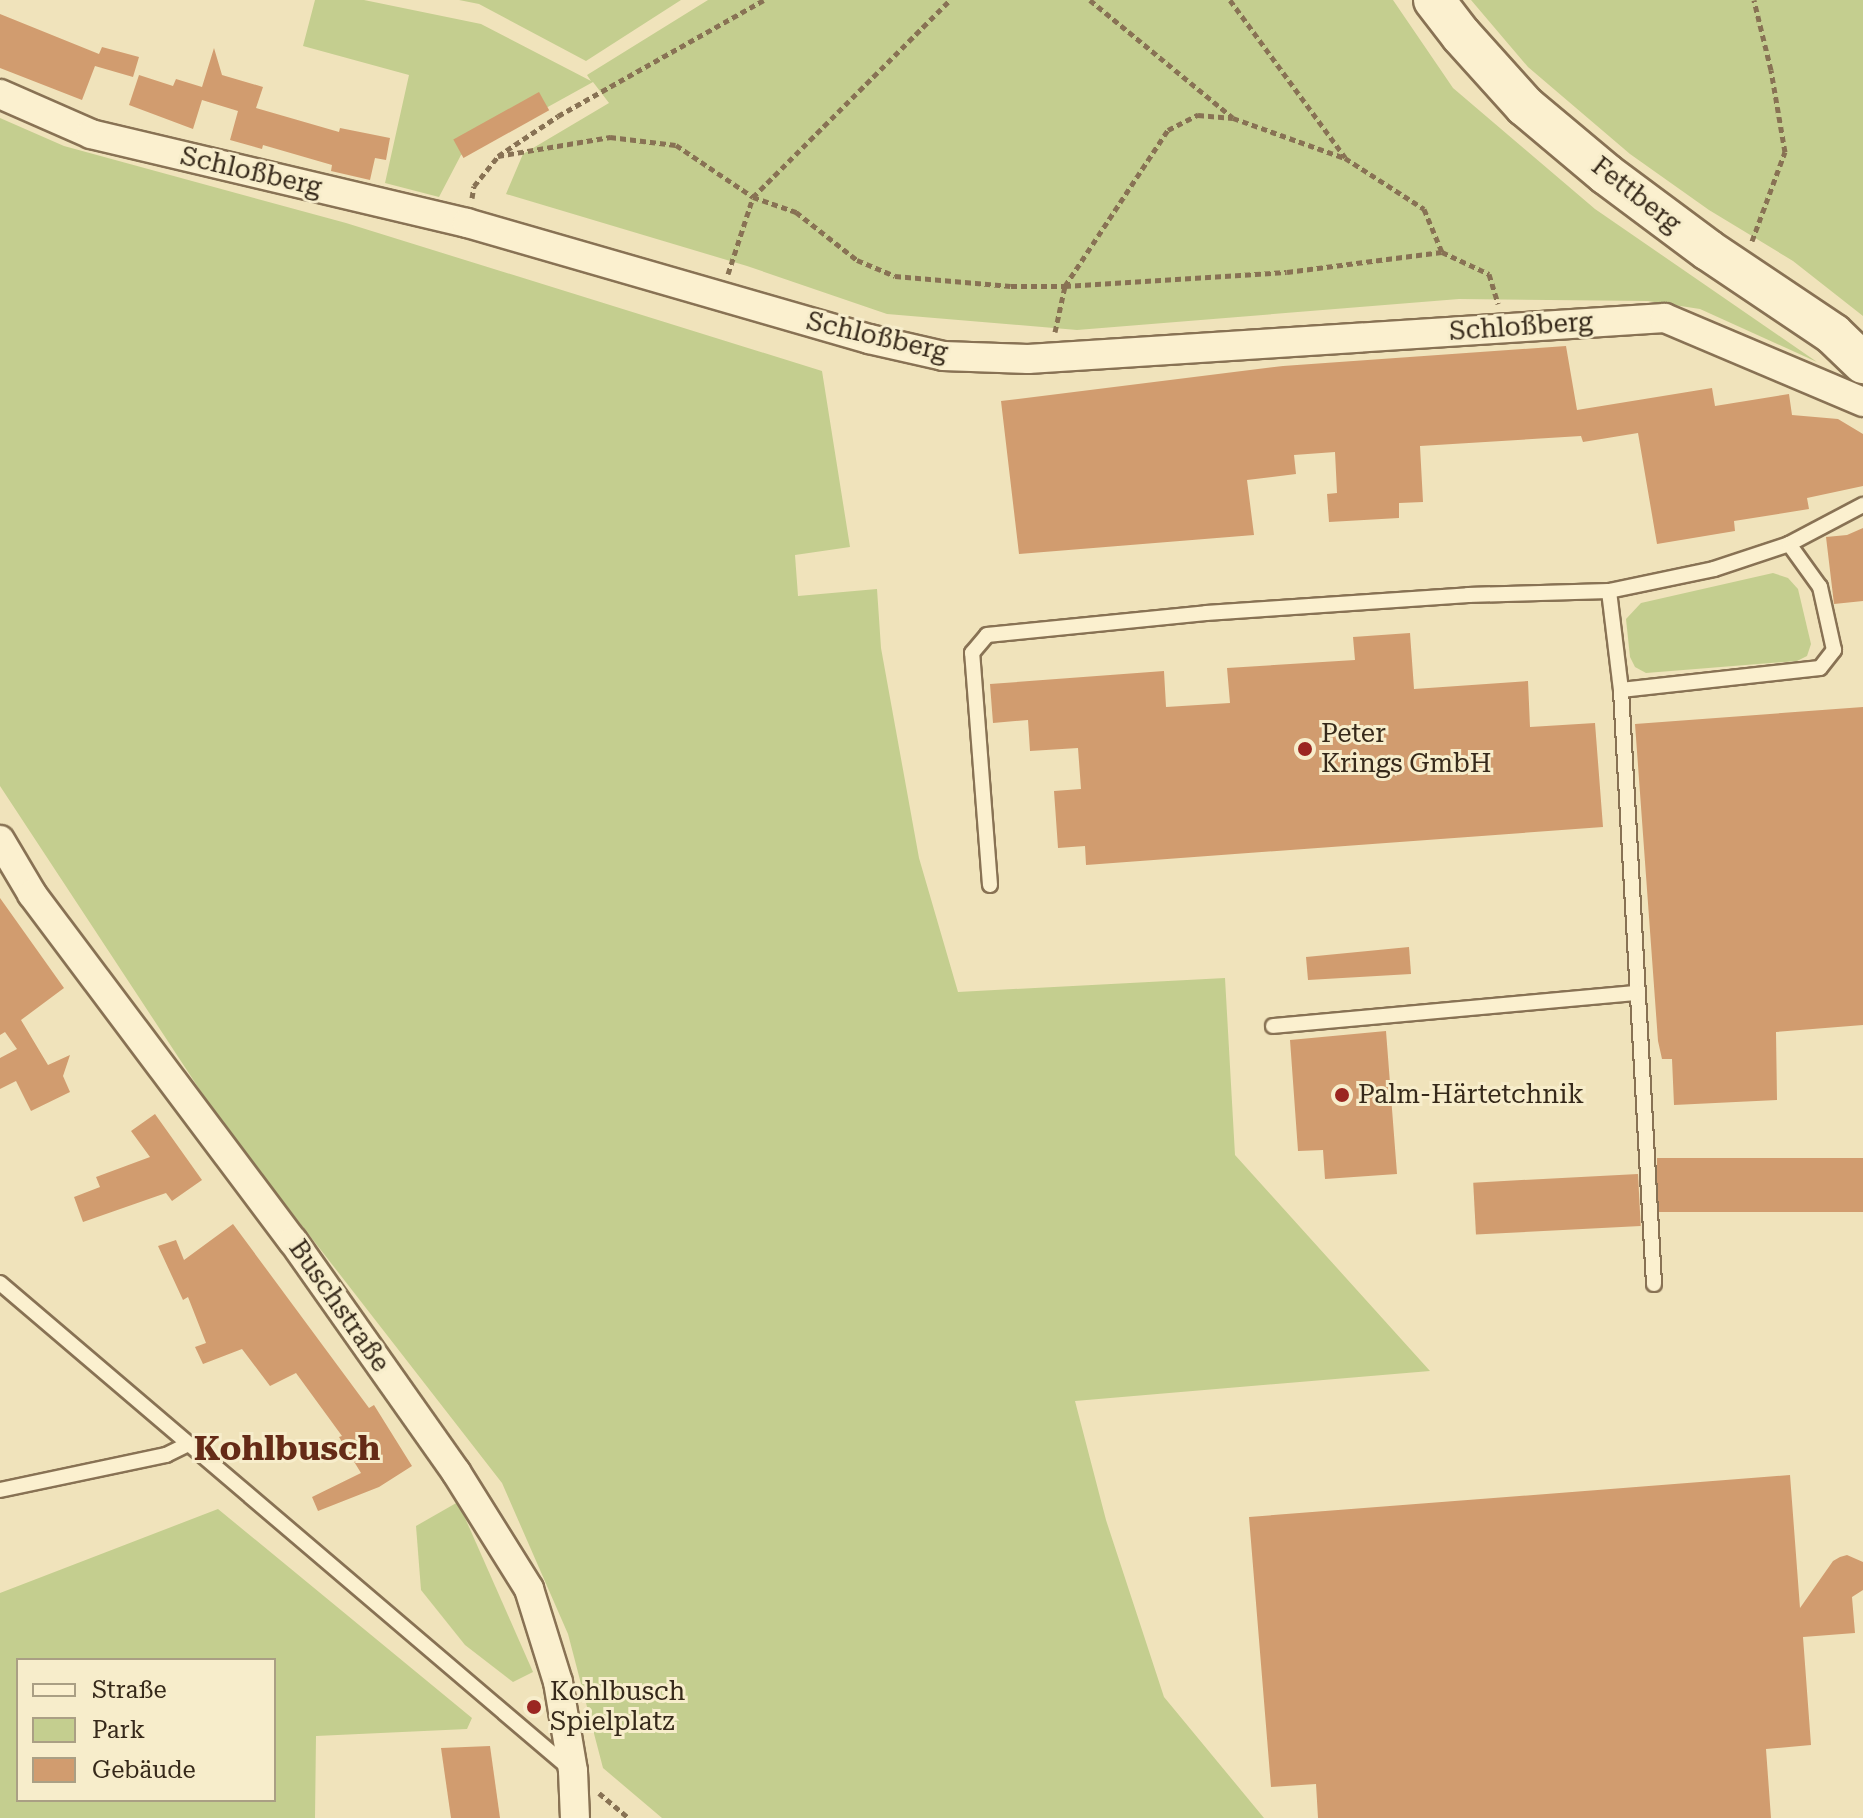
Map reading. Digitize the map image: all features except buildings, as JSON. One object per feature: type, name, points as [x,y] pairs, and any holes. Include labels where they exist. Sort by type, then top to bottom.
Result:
[{"type":"main road","name":"Fettberg","points":[[1434,0],[1525,106],[1606,174],[1740,272],[1833,334],[1863,363]]},
{"type":"street","name":"Schloßberg","points":[[0,94],[91,134],[467,223],[943,356],[1049,357],[1665,318],[1863,402]]},
{"type":"street","name":"Buschstraße","points":[[0,840],[32,894],[293,1241],[456,1472],[529,1589],[558,1682],[573,1771],[575,1818]]},
{"type":"lane","points":[[990,885],[972,653],[987,635],[1268,609],[1468,595],[1609,591],[1714,569],[1789,544],[1863,505]]},
{"type":"lane","points":[[1621,690],[1820,668],[1834,650],[1820,587],[1789,544]]},
{"type":"lane","points":[[1609,591],[1621,690],[1654,1284]]},
{"type":"lane","points":[[1273,1026],[1637,993]]},
{"type":"lane","points":[[0,1283],[573,1771]]},
{"type":"lane","points":[[0,1490],[166,1455],[189,1444]]},
{"type":"path","points":[[467,223],[474,186],[498,156],[558,116],[764,0]]},
{"type":"path","points":[[721,296],[753,197],[950,0]]},
{"type":"path","points":[[1090,0],[1233,118]]},
{"type":"path","points":[[1230,0],[1345,158]]},
{"type":"path","points":[[1740,272],[1785,152],[1771,70],[1754,0]]},
{"type":"path","points":[[1049,357],[1065,286],[1168,130],[1198,115],[1233,118],[1345,158],[1424,209],[1442,252]]},
{"type":"path","points":[[498,156],[610,137],[676,145],[753,197],[796,212],[857,260],[895,276],[1011,286],[1065,286],[1287,272],[1442,252],[1489,274],[1505,328]]},
{"type":"green space","points":[[315,0],[364,0],[481,24],[591,81],[587,75],[708,0],[1393,0],[1453,88],[1595,209],[1817,362],[1700,309],[1648,301],[1459,299],[1077,330],[887,314],[747,266],[506,194],[523,154],[609,103],[593,82],[461,155],[439,197],[385,183],[409,75],[303,46]]},
{"type":"green space","points":[[459,0],[681,0],[586,61],[479,4]]},
{"type":"green space","points":[[1471,0],[1863,0],[1863,316],[1793,261],[1709,210],[1630,154],[1528,67]]},
{"type":"green space","points":[[0,118],[64,146],[346,223],[822,371],[850,547],[795,555],[798,596],[877,589],[881,648],[919,858],[958,992],[1225,978],[1235,1155],[1430,1371],[1075,1401],[1106,1520],[1164,1697],[1264,1818],[662,1818],[603,1768],[568,1634],[502,1483],[219,1119],[0,786]]},
{"type":"green space","points":[[1773,573],[1788,578],[1798,589],[1811,644],[1807,656],[1797,661],[1646,673],[1635,667],[1630,657],[1626,619],[1641,603]]},
{"type":"green space","points":[[458,1502],[533,1672],[513,1682],[465,1645],[421,1590],[416,1526]]},
{"type":"green space","points":[[218,1509],[472,1718],[467,1729],[316,1736],[315,1818],[0,1818],[0,1593]]},
{"type":"place","name":"Peter Krings GmbH","points":[[1305,749]]},
{"type":"place","name":"Palm-Härtetchnik","points":[[1342,1095]]},
{"type":"place","name":"Kohlbusch Spielplatz","points":[[534,1707]]},
{"type":"district","name":"Kohlbusch","points":[[287,1449]]}]
